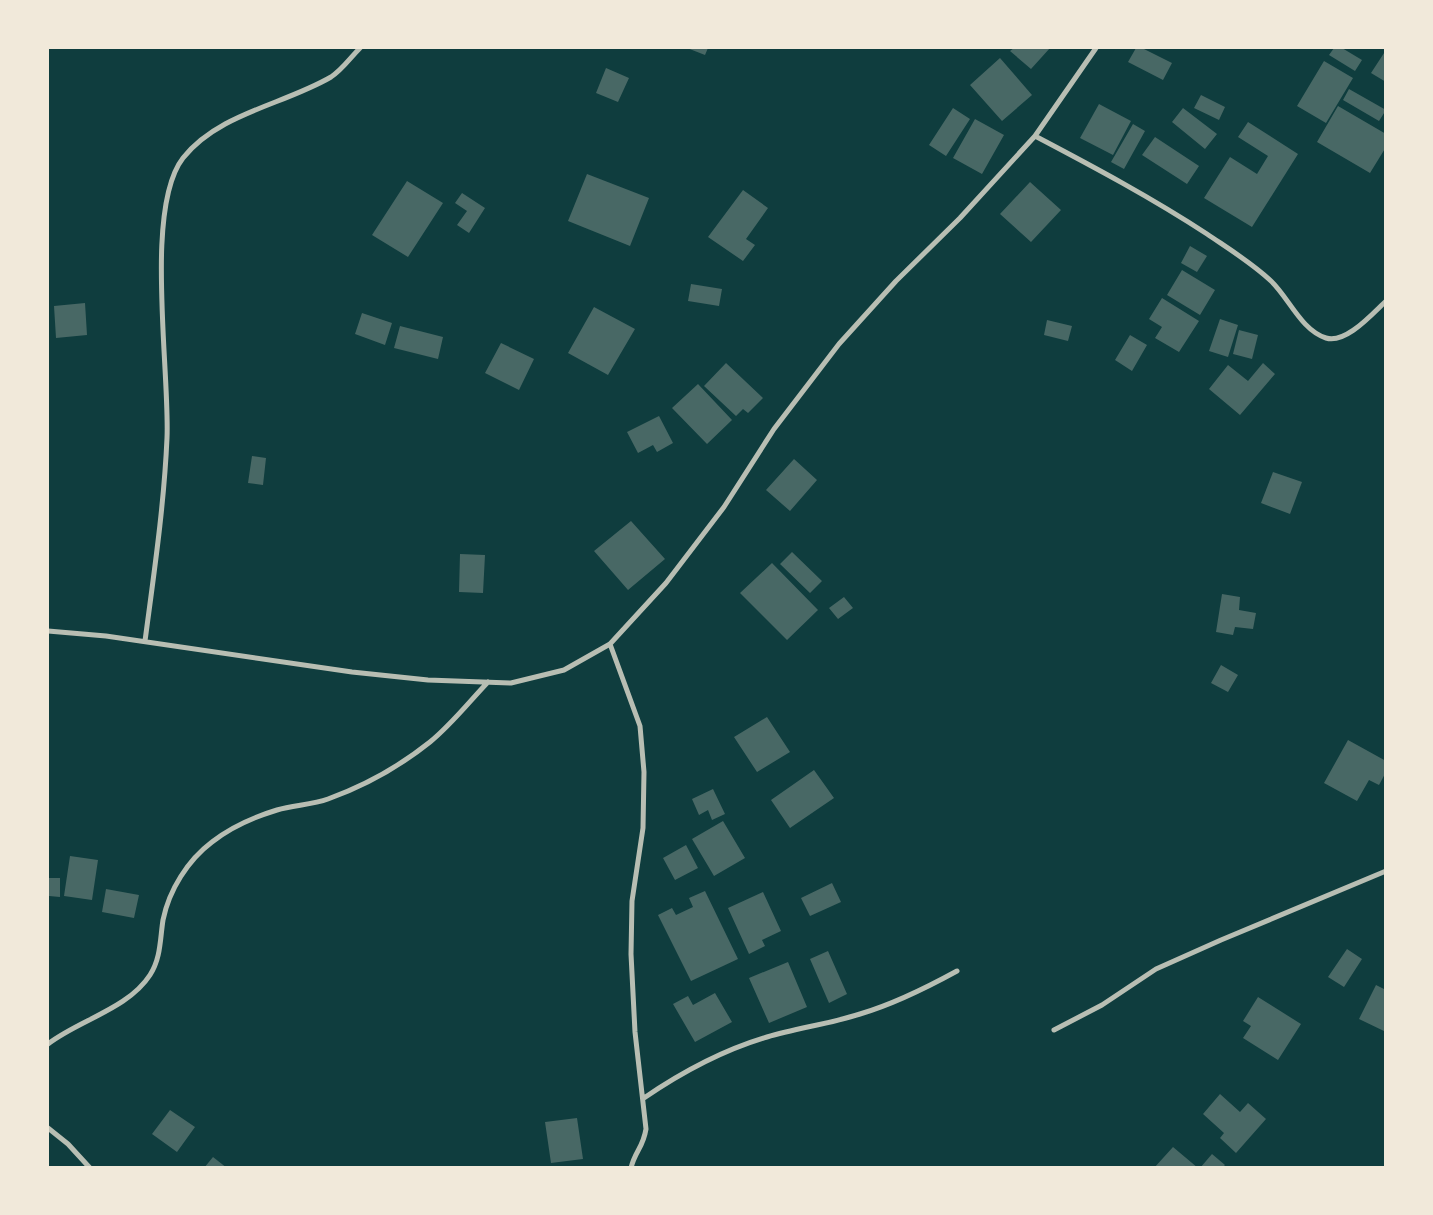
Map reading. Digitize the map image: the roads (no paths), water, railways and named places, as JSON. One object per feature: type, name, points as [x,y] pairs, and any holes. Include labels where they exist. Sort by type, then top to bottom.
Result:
[{"type":"street","points":[[145,641],[164,505],[167,435],[161,252],[165,206],[171,179],[182,160],[199,140],[230,122],[287,98],[332,76],[360,48]]},
{"type":"street","points":[[48,631],[145,641],[352,672],[428,680],[511,683],[564,670],[610,644],[666,584],[724,507],[774,429],[839,344],[896,281],[960,218],[1035,136],[1096,48]]},
{"type":"street","points":[[1035,136],[1118,180],[1245,259],[1272,282],[1307,325],[1327,338],[1336,338],[1350,332],[1386,301]]},
{"type":"street","points":[[610,644],[640,726],[644,772],[643,828],[632,902],[631,954],[636,1032],[646,1129],[643,1145],[634,1155],[631,1168]]},
{"type":"street","points":[[48,1044],[114,1005],[144,984],[152,973],[159,956],[164,918],[174,889],[186,868],[212,842],[237,826],[277,810],[326,800],[363,785],[430,742],[488,682]]},
{"type":"street","points":[[1054,1030],[1102,1005],[1156,970],[1221,940],[1386,871]]},
{"type":"street","points":[[644,1098],[674,1077],[737,1047],[768,1036],[859,1015],[893,1003],[957,971]]},
{"type":"street","points":[[48,1128],[68,1144],[90,1168]]}]
